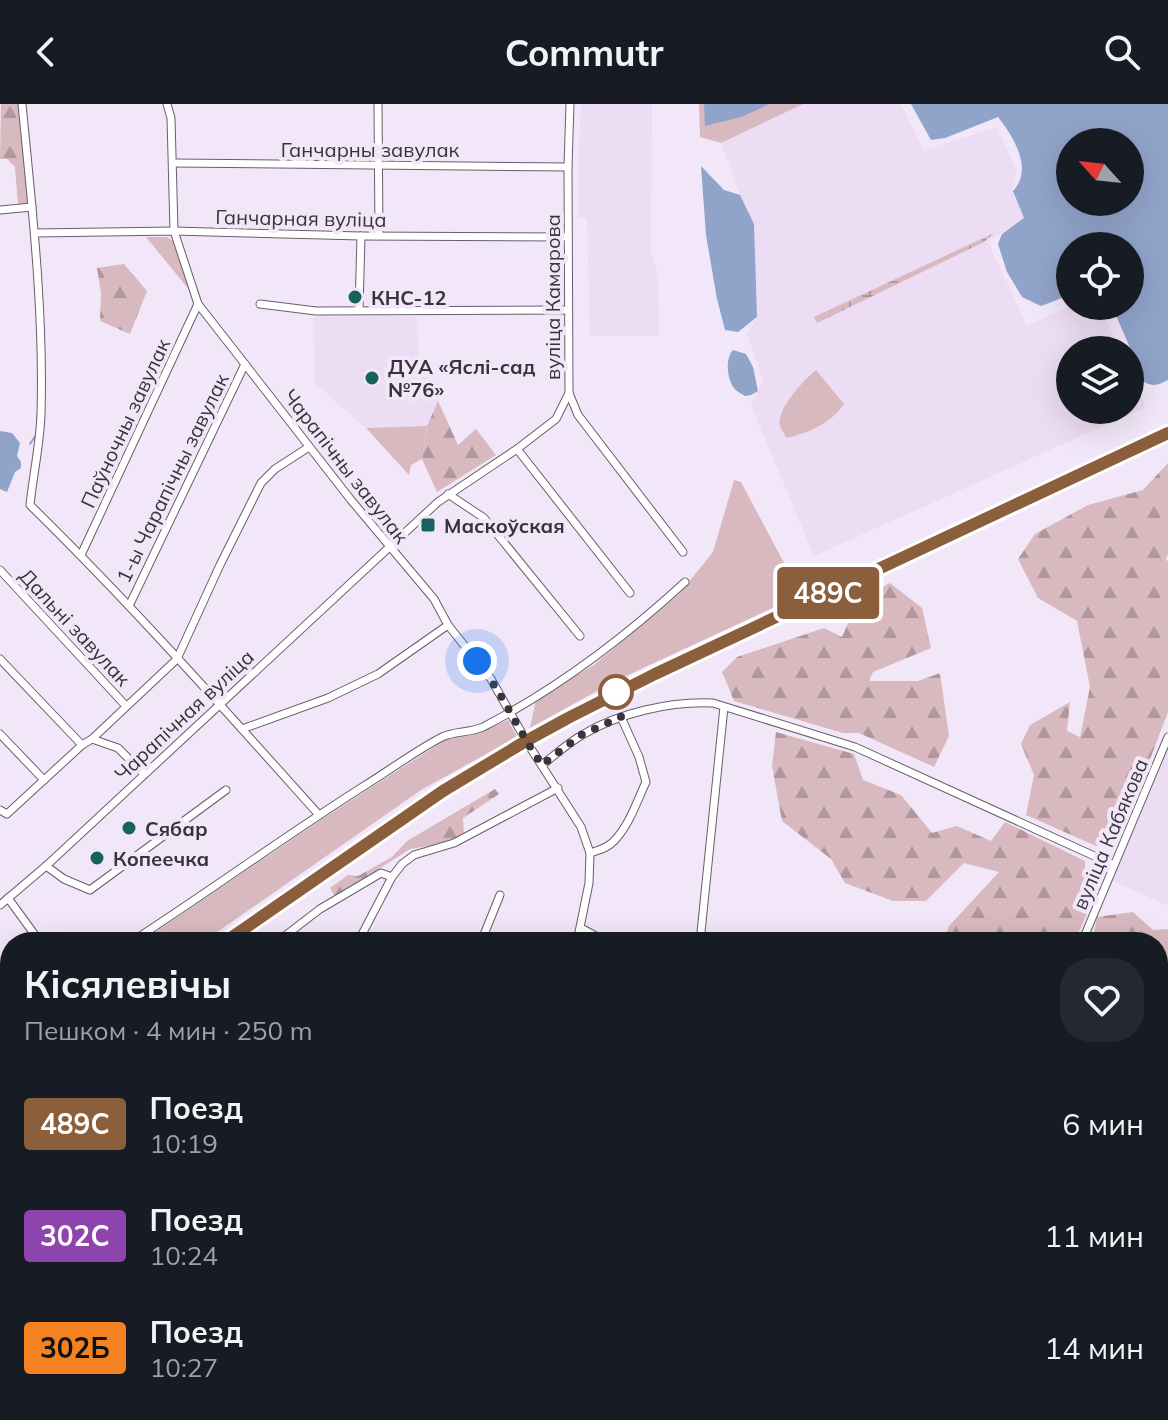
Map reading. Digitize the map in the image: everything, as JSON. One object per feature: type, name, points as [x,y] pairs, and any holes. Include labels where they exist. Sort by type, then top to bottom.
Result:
[{"type":"street","points":[[22,104],[35,233],[41,372],[41,419],[30,505],[129,606],[319,815]]},
{"type":"street","points":[[167,104],[171,118],[174,231]]},
{"type":"street","points":[[378,104],[379,235]]},
{"type":"street","name":"вуліца Камарова","points":[[389,548],[448,494],[556,419],[569,393],[567,237],[570,104]]},
{"type":"street","name":"Ганчарны завулак","points":[[173,163],[568,167]]},
{"type":"street","points":[[0,210],[32,207]]},
{"type":"street","name":"Ганчарная вуліца","points":[[35,233],[174,231],[567,237]]},
{"type":"street","name":"Чарапічны завулак","points":[[174,231],[198,304],[389,548],[434,599],[448,625],[491,679],[511,711],[523,736],[581,827],[590,853]]},
{"type":"street","points":[[359,310],[361,236]]},
{"type":"street","name":"Паўночны завулак","points":[[81,555],[198,304]]},
{"type":"street","points":[[260,304],[316,311],[567,310]]},
{"type":"street","name":"1-ы Чарапічны завулак","points":[[129,606],[245,364]]},
{"type":"street","points":[[569,393],[578,415],[683,552]]},
{"type":"street","points":[[4,812],[92,739],[177,659],[261,483],[275,469],[309,447]]},
{"type":"street","points":[[517,449],[630,593]]},
{"type":"street","points":[[448,494],[484,518],[580,636]]},
{"type":"street","name":"Чарапічная вуліца","points":[[3,902],[46,866],[389,548]]},
{"type":"street","name":"Дальні завулак","points":[[0,570],[126,706]]},
{"type":"street","points":[[146,932],[319,815],[444,736],[479,729],[568,676],[638,625],[685,582]]},
{"type":"street","points":[[242,729],[328,698],[378,674],[448,625]]},
{"type":"street","points":[[0,659],[82,745]]},
{"type":"street","points":[[542,765],[581,735],[621,717],[674,705],[713,703],[855,747],[1114,865]]},
{"type":"street","points":[[701,932],[724,707]]},
{"type":"street","points":[[580,932],[589,883],[590,853],[606,848],[615,840],[646,782],[639,757],[621,717]]},
{"type":"street","points":[[0,734],[44,780]]},
{"type":"street","name":"вуліца Кабякова","points":[[1086,932],[1168,737]]},
{"type":"street","points":[[92,739],[118,748],[144,774]]},
{"type":"street","points":[[363,932],[392,877],[414,855],[454,843],[558,788]]},
{"type":"street","points":[[46,866],[90,890],[226,790]]},
{"type":"street","points":[[290,932],[320,909],[381,873],[392,877]]},
{"type":"street","points":[[485,932],[500,895]]},
{"type":"street","points":[[3,902],[31,932]]},
{"type":"street","points":[[581,928],[588,932]]},
{"type":"shaded area","points":[[581,104],[652,104],[651,253],[658,275],[659,336],[590,336],[587,218],[578,217]]},
{"type":"shaded area","points":[[803,104],[901,104],[924,150],[997,127],[1016,169],[1013,191],[1024,218],[988,242],[1027,326],[1056,313],[1056,320],[1106,320],[1114,336],[1056,336],[1056,424],[1108,424],[814,556],[751,405],[763,380],[747,334],[757,317],[754,224],[721,143]]},
{"type":"shaded area","name":"ДУА «Яслі-сад №76»","points":[[417,316],[419,372],[438,384],[438,401],[427,426],[366,428],[315,383],[313,317]]},
{"type":"shaded area","points":[[1168,746],[1168,906],[1111,880]]},
{"type":"green space","points":[[1,104],[18,104],[30,204],[18,205],[15,167],[7,159],[0,159]]},
{"type":"green space","points":[[699,104],[803,104],[721,143],[700,137]]},
{"type":"green space","points":[[994,233],[984,242],[817,323],[814,317]]},
{"type":"green space","points":[[146,237],[167,237],[173,241],[191,292]]},
{"type":"green space","points":[[124,264],[147,291],[130,334],[100,321],[101,293],[97,268]]},
{"type":"green space","points":[[816,370],[844,404],[819,426],[787,438],[780,426],[782,411]]},
{"type":"green space","points":[[438,401],[458,445],[476,429],[496,455],[437,492],[422,459],[427,426]]},
{"type":"green space","points":[[427,426],[422,459],[411,465],[409,475],[366,428]]},
{"type":"green space","points":[[1168,463],[1168,712],[1144,775],[1111,842],[1096,846],[1026,815],[1034,775],[1021,744],[1030,725],[1070,702],[1067,731],[1080,737],[1090,687],[1077,621],[1038,598],[1018,559],[1035,534],[1088,505],[1143,490]]},
{"type":"green space","points":[[734,480],[741,482],[801,595],[615,681],[530,728],[536,699],[594,665],[679,594],[713,552]]},
{"type":"green space","points":[[890,583],[922,608],[931,648],[873,672],[869,681],[918,681],[940,673],[949,736],[934,767],[859,733],[843,733],[734,701],[722,672],[737,657],[824,628],[842,637],[858,600]]},
{"type":"green space","points":[[508,720],[517,737],[421,790],[217,932],[156,932],[445,740],[473,735]]},
{"type":"green space","points":[[776,732],[854,754],[863,780],[901,795],[932,833],[957,826],[991,841],[1005,822],[1085,861],[1085,873],[1096,894],[1079,932],[947,932],[999,872],[964,863],[926,901],[893,901],[845,883],[831,859],[782,821],[772,766]]},
{"type":"green space","points":[[495,789],[499,794],[463,818],[464,834],[446,843],[410,849],[335,897],[330,888],[348,875],[358,876],[392,857],[407,841]]},
{"type":"green space","points":[[1133,912],[1153,930],[1168,929],[1168,932],[1094,932],[1097,917]]},
{"type":"water","points":[[704,104],[770,104],[741,117],[705,126]]},
{"type":"water","points":[[911,104],[1168,104],[1168,380],[1154,385],[1144,382],[1144,336],[1125,336],[1118,320],[1144,320],[1144,232],[1056,232],[1056,300],[1041,306],[1022,297],[1007,272],[998,244],[1002,234],[1024,218],[1013,191],[1022,173],[1019,153],[1010,133],[998,117],[945,138],[931,140]]},
{"type":"water","points":[[701,166],[724,190],[740,195],[754,224],[757,317],[738,332],[725,330],[717,299],[706,235]]},
{"type":"water","points":[[733,350],[746,354],[753,367],[758,391],[751,395],[745,396],[737,391],[728,374]]},
{"type":"water","points":[[0,431],[12,433],[20,443],[17,456],[21,468],[15,472],[7,492],[0,489]]},
{"type":"waterway","points":[[37,424],[38,411]]},
{"type":"waterway","points":[[30,444],[36,435]]},
{"type":"railway","points":[[232,932],[440,787],[523,736],[611,689],[1168,428]]},
{"type":"train","name":"489С","points":[[239,932],[471,773],[613,693],[1168,433]]},
{"type":"place","name":"КНС-12","points":[[355,297]]},
{"type":"place","name":"ДУА «Яслі-сад №76»","points":[[372,378]]},
{"type":"place","name":"Маскоўская","points":[[428,525]]},
{"type":"place","name":"Сябар","points":[[129,828]]},
{"type":"place","name":"Копеечка","points":[[97,858]]},
{"type":"route","points":[[477,661],[542,765],[581,735],[621,717],[616,692]]}]
